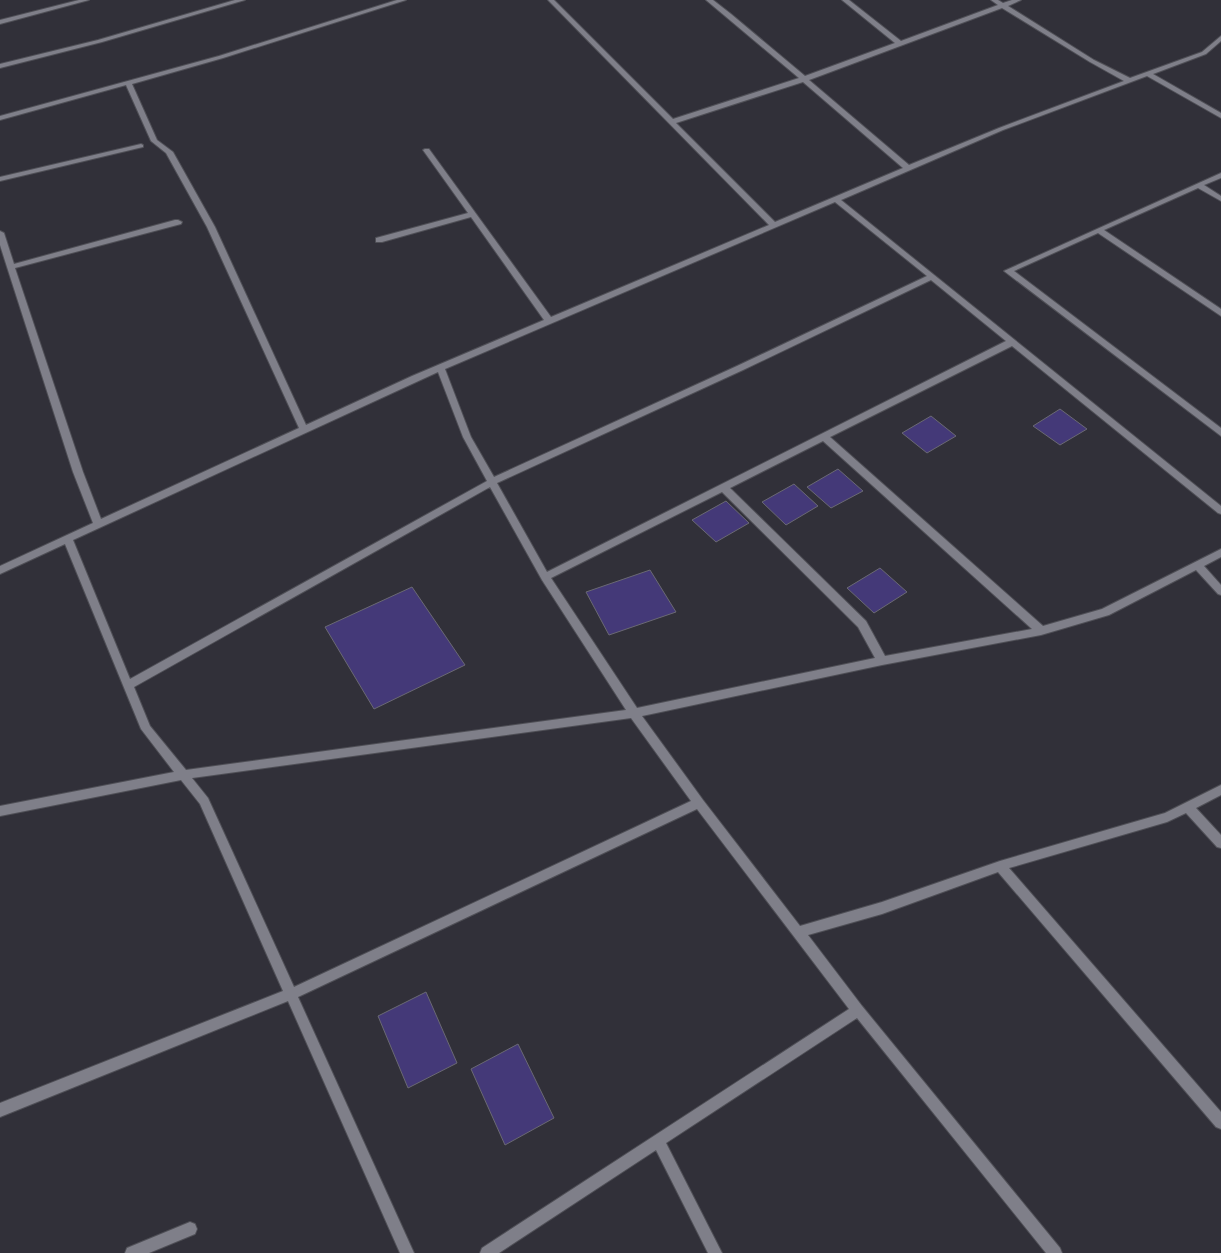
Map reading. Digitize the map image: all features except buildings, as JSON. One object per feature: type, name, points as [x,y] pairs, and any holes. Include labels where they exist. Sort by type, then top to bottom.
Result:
[{"type":"street","points":[[0,22],[86,0]]},
{"type":"street","points":[[0,66],[100,41],[242,0]]},
{"type":"street","points":[[0,118],[220,57],[403,0]]},
{"type":"street","points":[[551,0],[772,225]]},
{"type":"street","points":[[709,0],[908,168]]},
{"type":"street","points":[[845,0],[900,43]]},
{"type":"street","points":[[994,0],[1092,61],[1130,81]]},
{"type":"street","points":[[671,122],[804,79],[1018,0]]},
{"type":"street","points":[[0,570],[440,367],[1001,129],[1204,53],[1221,38]]},
{"type":"street","points":[[1148,74],[1221,116]]},
{"type":"street","points":[[128,82],[154,141],[169,152],[211,227],[304,429]]},
{"type":"street","points":[[0,179],[141,146]]},
{"type":"street","points":[[427,150],[549,321]]},
{"type":"street","points":[[1221,175],[1008,271],[1221,433]]},
{"type":"street","points":[[1199,185],[1221,200]]},
{"type":"street","points":[[836,198],[1221,511]]},
{"type":"street","points":[[379,240],[473,214]]},
{"type":"street","points":[[11,267],[178,222]]},
{"type":"street","points":[[1099,230],[1221,313]]},
{"type":"street","points":[[0,233],[78,472],[99,525]]},
{"type":"street","points":[[128,685],[492,482],[932,277]]},
{"type":"street","points":[[545,577],[1012,342]]},
{"type":"street","points":[[440,367],[467,437],[545,577],[634,714],[699,803],[858,1010],[1054,1253]]},
{"type":"street","points":[[824,437],[1041,631]]},
{"type":"street","points":[[723,488],[862,624],[882,662]]},
{"type":"street","points":[[68,539],[146,729],[204,801],[407,1253]]},
{"type":"street","points":[[0,811],[183,775],[634,714],[882,662],[1041,631],[1104,612],[1221,553]]},
{"type":"street","points":[[1197,565],[1221,590]]},
{"type":"street","points":[[798,932],[882,908],[1000,866],[1167,818],[1221,790]]},
{"type":"street","points":[[0,1110],[291,994],[699,803]]},
{"type":"street","points":[[1188,807],[1221,843]]},
{"type":"street","points":[[1000,866],[1221,1122]]},
{"type":"street","points":[[487,1253],[858,1010]]},
{"type":"street","points":[[658,1141],[716,1253]]},
{"type":"street","points":[[132,1253],[190,1229]]}]
